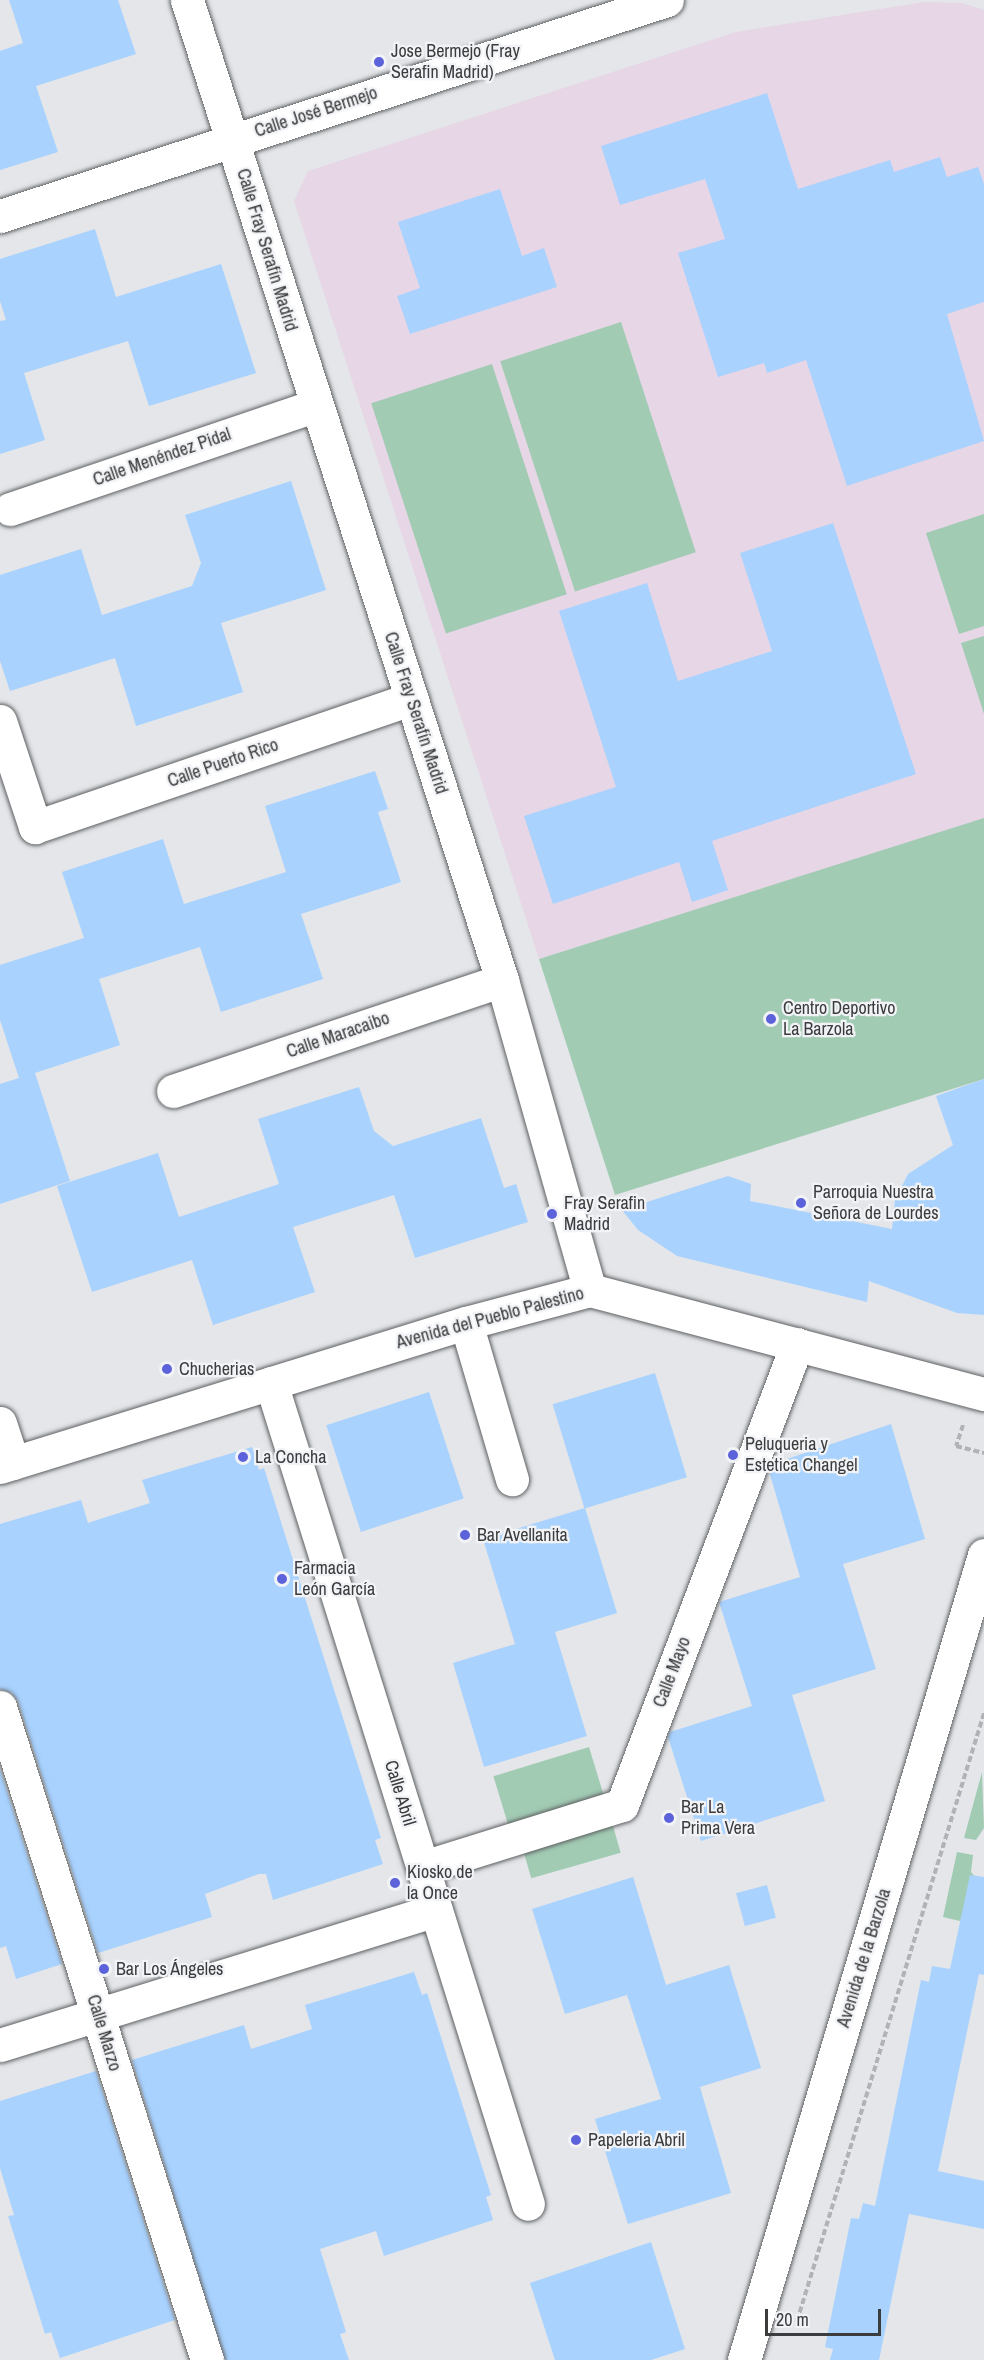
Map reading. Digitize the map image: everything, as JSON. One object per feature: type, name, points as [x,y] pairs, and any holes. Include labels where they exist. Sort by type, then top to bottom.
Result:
[{"type":"street","name":"Calle Fray Serafín Madrid","points":[[187,0],[233,139],[315,406],[502,980],[590,1290]]},
{"type":"street","name":"Calle José Bermejo","points":[[0,216],[656,2]]},
{"type":"street","name":"Calle Menéndez Pidal","points":[[10,509],[315,406]]},
{"type":"street","name":"Calle Puerto Rico","points":[[0,721],[35,827],[412,699]]},
{"type":"street","name":"Calle Maracaibo","points":[[173,1091],[502,980]]},
{"type":"street","name":"Avenida del Pueblo Palestino","points":[[6,1465],[466,1323],[590,1290],[984,1394]]},
{"type":"street","points":[[466,1323],[512,1479]]},
{"type":"street","name":"Calle Mayo","points":[[423,1867],[622,1805],[797,1344]]},
{"type":"street","name":"Calle Abril","points":[[271,1383],[528,2204]]},
{"type":"street","points":[[0,1423],[6,1465]]},
{"type":"street","name":"Avenida de la Barzola","points":[[744,2360],[984,1555]]},
{"type":"street","name":"Calle Marzo","points":[[0,1707],[207,2360]]},
{"type":"street","points":[[0,2045],[436,1910]]},
{"type":"path","points":[[795,2326],[984,1713]]},
{"type":"shaded area","points":[[924,2],[962,3],[984,10],[984,819],[539,959],[294,201],[308,171],[736,32]]},
{"type":"green space","points":[[621,322],[696,552],[575,591],[500,361]]},
{"type":"green space","points":[[492,364],[567,594],[446,633],[371,403]]},
{"type":"green space","points":[[984,514],[984,626],[959,634],[926,533]]},
{"type":"green space","points":[[984,636],[984,714],[961,643]]},
{"type":"green space","name":"Centro Deportivo La Barzola","points":[[984,818],[984,1079],[615,1195],[539,959]]},
{"type":"green space","points":[[589,1747],[606,1803],[511,1833],[493,1776]]},
{"type":"green space","points":[[982,1772],[984,1828],[976,1840],[964,1838]]},
{"type":"green space","points":[[611,1819],[621,1853],[531,1878],[522,1845]]},
{"type":"green space","points":[[957,1852],[973,1855],[971,1872],[977,1879],[960,1921],[943,1917]]},
{"type":"building","points":[[9,0],[118,0],[136,54],[36,86],[58,152],[0,170],[0,51],[23,43]]},
{"type":"building","points":[[767,93],[798,189],[890,160],[894,172],[940,157],[947,177],[978,167],[984,184],[984,302],[947,314],[984,441],[847,486],[806,360],[767,373],[764,363],[718,377],[678,253],[725,239],[705,179],[620,205],[601,146]]},
{"type":"building","points":[[500,189],[522,256],[544,248],[557,287],[410,334],[397,296],[420,288],[398,222]]},
{"type":"building","points":[[95,229],[116,297],[221,264],[256,373],[149,406],[128,341],[24,373],[45,440],[0,454],[0,321],[6,320],[0,301],[0,259]]},
{"type":"building","points":[[291,481],[326,590],[221,623],[243,692],[136,726],[115,658],[10,691],[0,661],[0,575],[81,549],[102,615],[192,586],[201,563],[185,515]]},
{"type":"building","points":[[833,523],[916,774],[712,841],[728,890],[692,902],[679,862],[553,904],[524,816],[616,787],[559,611],[647,583],[678,681],[772,651],[740,553]]},
{"type":"building","points":[[375,771],[388,809],[378,812],[401,882],[301,914],[323,979],[221,1012],[200,947],[99,979],[120,1045],[35,1073],[70,1181],[0,1204],[0,1084],[19,1078],[0,1020],[0,965],[84,938],[62,872],[163,839],[184,904],[286,872],[265,806]]},
{"type":"building","name":"Parroquia Nuestra Señora de Lourdes","points":[[984,1079],[984,1315],[957,1313],[869,1281],[867,1302],[677,1256],[638,1230],[622,1210],[728,1176],[751,1184],[750,1201],[892,1229],[895,1200],[908,1174],[953,1145],[936,1096]]},
{"type":"building","points":[[359,1087],[374,1131],[393,1146],[481,1118],[504,1188],[516,1184],[528,1222],[415,1258],[394,1195],[293,1227],[315,1292],[213,1325],[192,1260],[92,1292],[57,1186],[158,1153],[179,1217],[279,1184],[258,1119]]},
{"type":"building","points":[[655,1373],[687,1477],[585,1509],[553,1404]]},
{"type":"building","points":[[429,1392],[464,1499],[361,1532],[326,1425]]},
{"type":"building","points":[[891,1424],[925,1539],[843,1564],[876,1669],[792,1695],[825,1801],[701,1841],[668,1737],[670,1732],[752,1706],[719,1602],[800,1577],[769,1471],[772,1464]]},
{"type":"building","points":[[252,1447],[259,1470],[264,1468],[381,1838],[375,1840],[383,1864],[273,1900],[266,1874],[259,1874],[205,1894],[212,1917],[98,1953],[18,1701],[12,1693],[0,1689],[0,1524],[81,1500],[88,1523],[150,1503],[142,1480]]},
{"type":"building","points":[[585,1508],[617,1613],[555,1632],[587,1736],[484,1767],[453,1663],[515,1644],[483,1539]]},
{"type":"building","points":[[0,1769],[62,1964],[16,1979],[6,1946],[0,1948]]},
{"type":"building","points":[[970,1875],[984,1877],[984,1975],[979,1974],[938,2171],[984,2181],[984,2229],[909,2214],[879,2360],[830,2360],[833,2349],[825,2347],[851,2218],[859,2219],[863,2203],[875,2206],[921,1980],[929,1982],[932,1966],[950,1969]]},
{"type":"building","points":[[633,1877],[666,1985],[729,1965],[761,2068],[700,2087],[731,2193],[628,2224],[595,2119],[661,2099],[627,1995],[565,2014],[532,1909]]},
{"type":"building","points":[[767,1885],[776,1918],[745,1926],[736,1893]]},
{"type":"building","points":[[414,1972],[422,1995],[427,1993],[491,2195],[486,2197],[493,2220],[384,2256],[376,2231],[320,2249],[346,2332],[340,2334],[349,2360],[225,2360],[132,2060],[244,2025],[251,2049],[312,2029],[305,2005]]},
{"type":"building","points":[[96,2071],[175,2320],[60,2358],[51,2332],[45,2334],[8,2216],[14,2215],[0,2168],[0,2101]]},
{"type":"building","points":[[651,2242],[685,2349],[651,2360],[555,2360],[530,2283]]},
{"type":"place","name":"Jose Bermejo (Fray Serafin Madrid)","points":[[379,62]]},
{"type":"place","name":"Centro Deportivo La Barzola","points":[[771,1019]]},
{"type":"place","name":"Parroquia Nuestra Señora de Lourdes","points":[[801,1203]]},
{"type":"place","name":"Fray Serafin Madrid","points":[[552,1214]]},
{"type":"place","name":"Chucherias","points":[[167,1369]]},
{"type":"place","name":"Peluqueria y Estetica Changel","points":[[733,1455]]},
{"type":"place","name":"La Concha","points":[[243,1457]]},
{"type":"place","name":"Bar Avellanita","points":[[465,1535]]},
{"type":"place","name":"Farmacia León García","points":[[282,1579]]},
{"type":"place","name":"Bar La Prima Vera","points":[[669,1818]]},
{"type":"place","name":"Kiosko de la Once","points":[[395,1883]]},
{"type":"place","name":"Bar Los Ángeles","points":[[104,1969]]},
{"type":"place","name":"Papeleria Abril","points":[[576,2140]]}]
